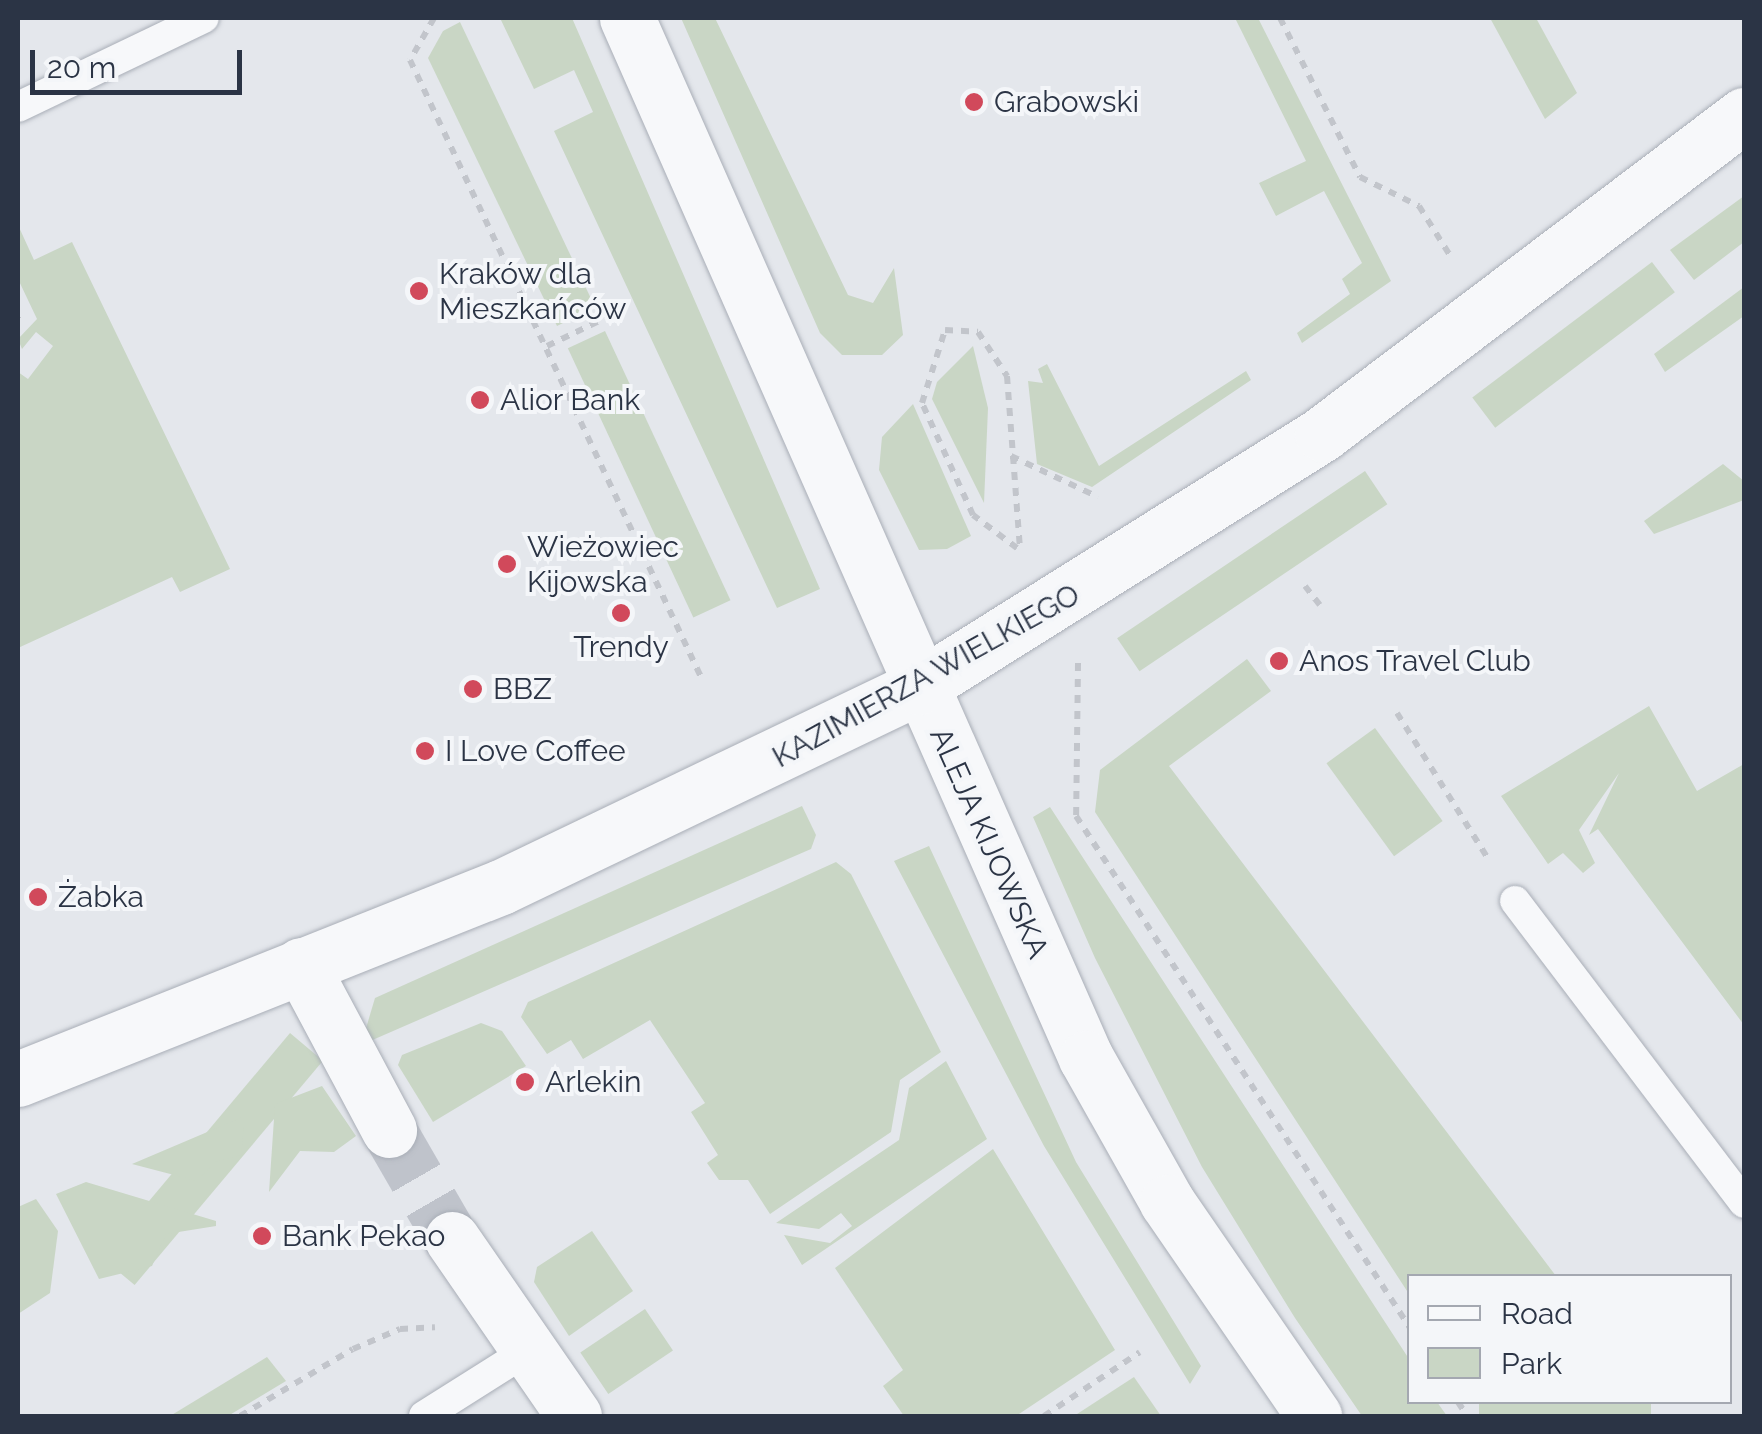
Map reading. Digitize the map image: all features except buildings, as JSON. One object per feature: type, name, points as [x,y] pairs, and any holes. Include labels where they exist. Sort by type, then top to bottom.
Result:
[{"type":"street","name":"ALEJA KIJOWSKA","points":[[627,18],[919,686],[1116,1117],[1314,1416]]},
{"type":"street","name":"KAZIMIERZA WIELKIEGO","points":[[18,1079],[562,860],[919,686],[1322,434],[1744,114]]},
{"type":"street","points":[[301,965],[389,1130]]},
{"type":"street","points":[[452,1239],[574,1416]]},
{"type":"lane","points":[[18,106],[204,18]]},
{"type":"lane","points":[[1515,900],[1744,1203]]},
{"type":"lane","points":[[424,1416],[527,1351]]},
{"type":"path","points":[[434,18],[410,60],[702,679]]},
{"type":"path","points":[[1280,18],[1360,177],[1419,206],[1452,258]]},
{"type":"path","points":[[547,346],[618,312]]},
{"type":"path","points":[[945,330],[978,332],[1008,376],[1012,456],[1020,550],[973,515],[922,403],[945,330]]},
{"type":"path","points":[[1012,456],[1103,500]]},
{"type":"path","points":[[1305,586],[1320,605]]},
{"type":"path","points":[[1079,650],[1076,816],[1407,1323]]},
{"type":"path","points":[[1397,713],[1515,900]]},
{"type":"path","points":[[240,1416],[370,1341],[400,1329],[460,1328],[496,1306]]},
{"type":"path","points":[[1044,1416],[1140,1352]]},
{"type":"green space","points":[[500,18],[572,18],[820,589],[777,608],[554,131],[593,112],[574,70],[534,89]]},
{"type":"green space","points":[[681,18],[715,18],[848,295],[873,303],[894,268],[903,335],[882,355],[842,355],[820,333]]},
{"type":"green space","points":[[1235,18],[1258,18],[1391,281],[1302,343],[1297,333],[1350,294],[1342,279],[1362,263],[1324,191],[1276,216],[1259,183],[1306,161]]},
{"type":"green space","points":[[1490,18],[1536,18],[1577,93],[1545,119]]},
{"type":"green space","points":[[460,22],[595,307],[557,326],[428,58],[443,31]]},
{"type":"green space","points":[[1744,196],[1744,242],[1694,280],[1670,250]]},
{"type":"green space","points":[[18,225],[34,260],[72,242],[230,569],[180,592],[172,577],[18,648],[18,372],[28,379],[53,346],[36,332],[22,349],[18,339],[37,319],[18,279]]},
{"type":"green space","points":[[1652,262],[1675,292],[1495,428],[1472,397]]},
{"type":"green space","points":[[1744,287],[1744,316],[1665,372],[1654,354]]},
{"type":"green space","points":[[605,331],[731,600],[693,618],[568,348]]},
{"type":"green space","points":[[973,346],[988,408],[984,503],[932,399],[937,382]]},
{"type":"green space","points":[[1047,364],[1099,466],[1246,371],[1251,380],[1092,487],[1037,464],[1028,381],[1043,383],[1038,369]]},
{"type":"green space","points":[[913,404],[971,536],[947,549],[919,550],[879,470],[882,437]]},
{"type":"green space","points":[[1723,464],[1744,481],[1744,500],[1654,534],[1644,521]]},
{"type":"green space","points":[[1365,471],[1387,504],[1139,671],[1117,638]]},
{"type":"green space","points":[[1247,659],[1271,691],[1169,766],[1554,1274],[1407,1274],[1407,1291],[1095,812],[1100,770]]},
{"type":"green space","points":[[1649,706],[1697,791],[1744,764],[1744,1025],[1598,829],[1589,835],[1619,773],[1579,830],[1595,863],[1583,873],[1563,853],[1548,864],[1501,796]]},
{"type":"green space","points":[[1375,728],[1443,821],[1394,856],[1326,763]]},
{"type":"green space","points":[[802,806],[816,835],[811,849],[361,1045],[375,998]]},
{"type":"green space","points":[[1050,807],[1407,1356],[1407,1404],[1438,1404],[1447,1416],[1362,1416],[1295,1318],[1202,1167],[1095,958],[1033,817]]},
{"type":"green space","points":[[929,846],[1076,1162],[1201,1366],[1190,1384],[1044,1146],[894,861]]},
{"type":"green space","points":[[836,862],[851,874],[941,1052],[900,1080],[891,1132],[770,1214],[748,1180],[719,1180],[707,1163],[718,1155],[691,1112],[705,1103],[650,1020],[583,1059],[571,1040],[547,1054],[521,1017],[528,1002]]},
{"type":"green space","points":[[481,1023],[502,1031],[526,1066],[433,1122],[398,1065],[402,1055]]},
{"type":"green space","points":[[290,1033],[323,1061],[135,1285],[102,1257]]},
{"type":"green space","points":[[946,1061],[987,1139],[802,1265],[784,1235],[830,1243],[852,1226],[841,1213],[819,1229],[776,1223],[899,1140],[909,1088]]},
{"type":"green space","points":[[322,1086],[356,1136],[334,1152],[300,1151],[269,1192],[275,1104]]},
{"type":"green space","points":[[245,1116],[241,1155],[215,1162],[197,1181],[132,1164]]},
{"type":"green space","points":[[993,1149],[1115,1350],[1016,1416],[904,1416],[883,1386],[903,1370],[835,1268]]},
{"type":"green space","points":[[86,1182],[216,1221],[216,1226],[166,1234],[152,1266],[99,1279],[56,1194]]},
{"type":"green space","points":[[36,1199],[58,1231],[50,1293],[18,1314],[18,1207]]},
{"type":"green space","points":[[592,1231],[633,1291],[569,1336],[534,1282],[537,1267]]},
{"type":"green space","points":[[645,1309],[673,1350],[608,1394],[580,1353]]},
{"type":"green space","points":[[267,1357],[286,1381],[228,1416],[170,1416]]},
{"type":"green space","points":[[1134,1377],[1161,1416],[1074,1416]]},
{"type":"green space","points":[[1479,1404],[1651,1404],[1651,1416],[1479,1416]]},
{"type":"tunnel","points":[[389,1130],[452,1239]]},
{"type":"place","name":"Grabowski","points":[[974,102]]},
{"type":"place","name":"Kraków dla Mieszkańców","points":[[419,291]]},
{"type":"place","name":"Alior Bank","points":[[480,400]]},
{"type":"place","name":"Wieżowiec Kijowska","points":[[507,564]]},
{"type":"place","name":"Trendy","points":[[621,613]]},
{"type":"place","name":"Anos Travel Club","points":[[1279,661]]},
{"type":"place","name":"BBZ","points":[[473,689]]},
{"type":"place","name":"I Love Coffee","points":[[425,751]]},
{"type":"place","name":"Żabka","points":[[38,897]]},
{"type":"place","name":"Arlekin","points":[[525,1082]]},
{"type":"place","name":"Bank Pekao","points":[[262,1236]]}]
